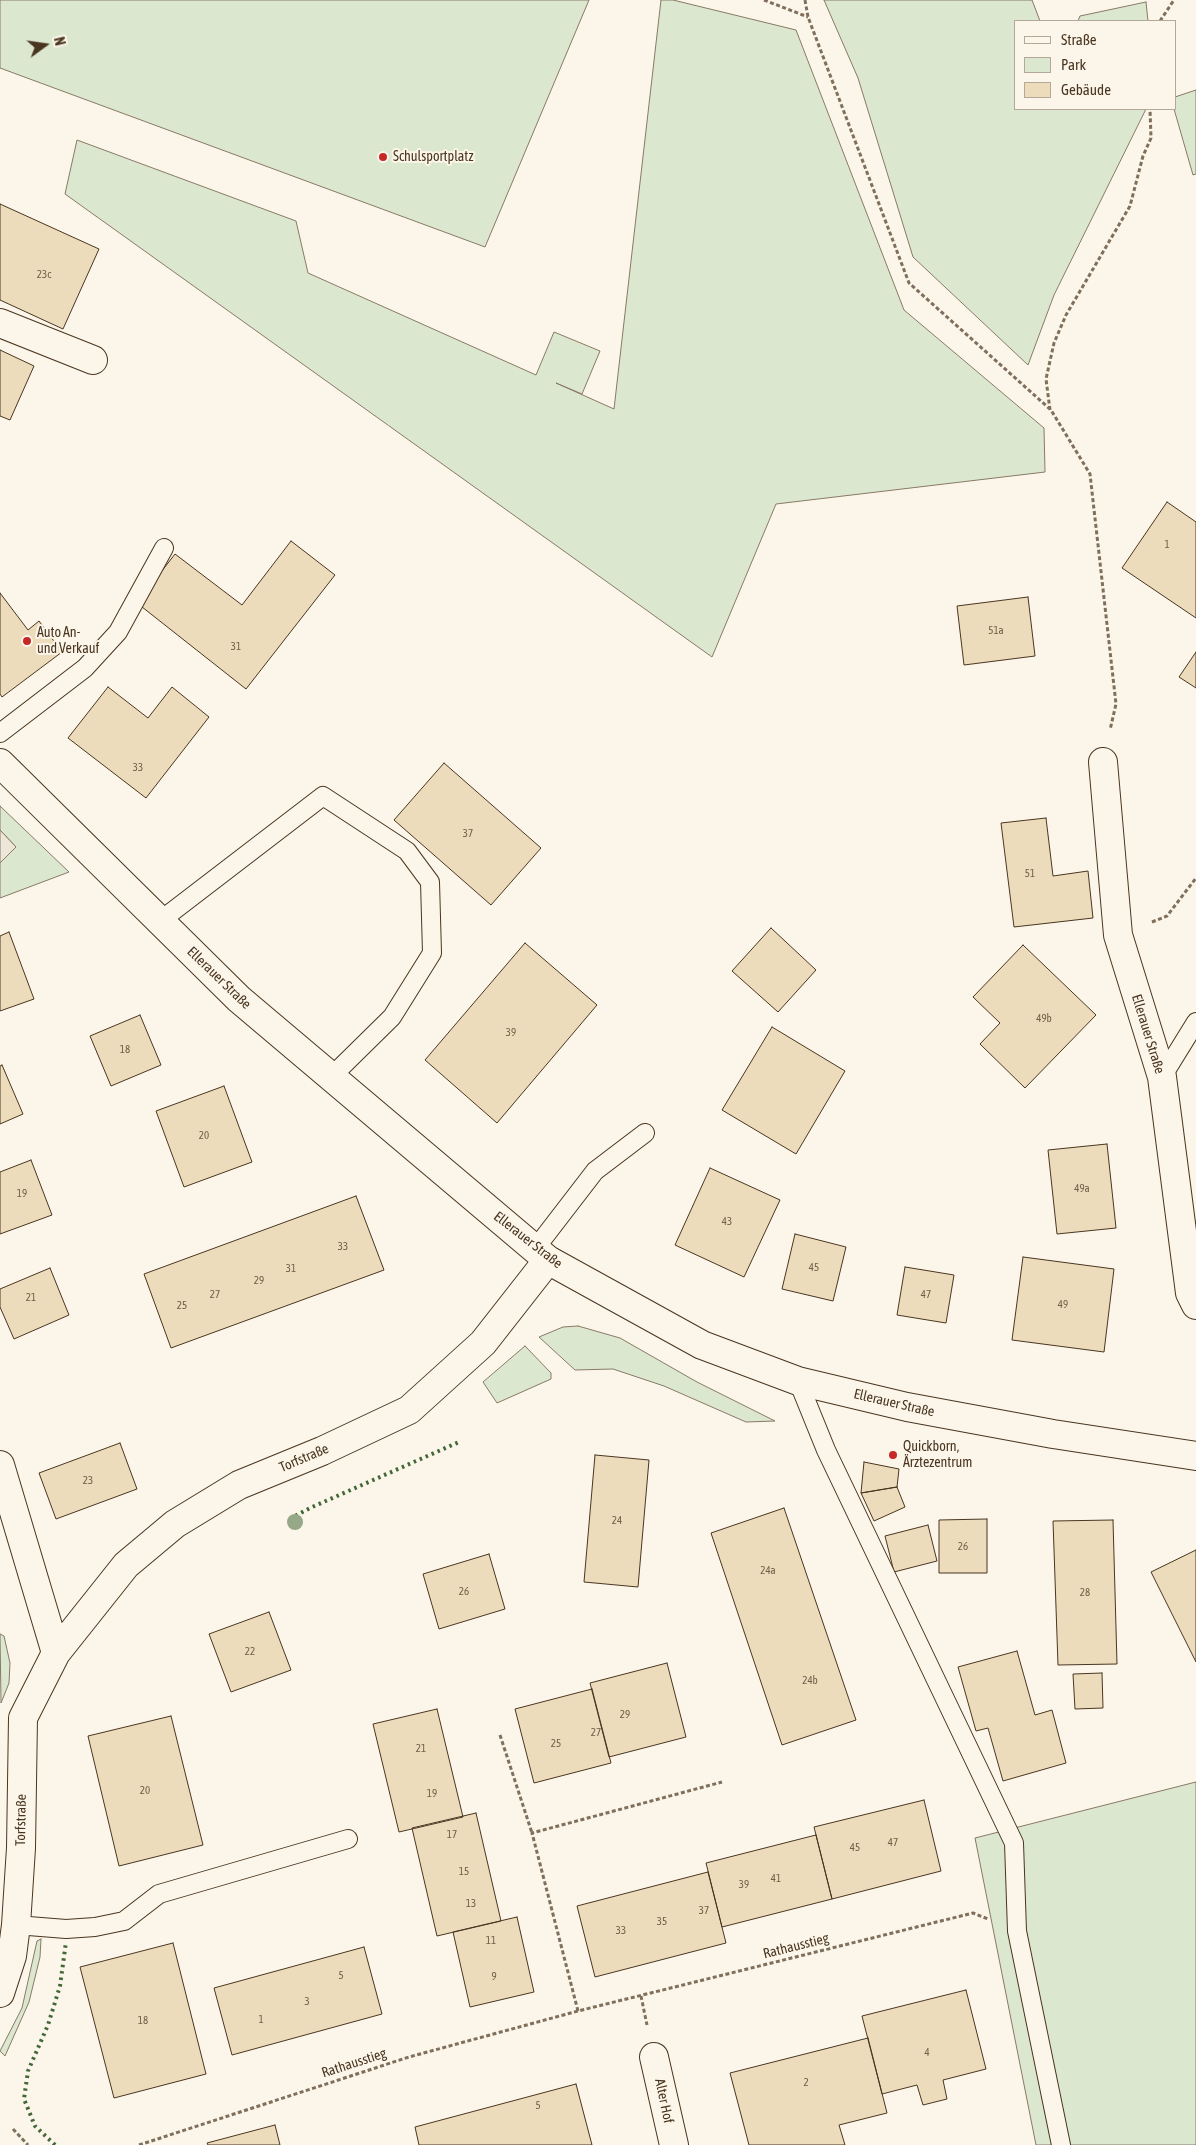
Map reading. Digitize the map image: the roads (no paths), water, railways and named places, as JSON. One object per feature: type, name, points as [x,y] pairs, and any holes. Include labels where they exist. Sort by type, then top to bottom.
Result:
[{"type":"street","points":[[0,324],[93,360]]},
{"type":"street","name":"Ellerauer Straße","points":[[1103,762],[1118,935],[1162,1077],[1190,1294],[1196,1305]]},
{"type":"street","name":"Ellerauer Straße","points":[[0,763],[239,999],[542,1254],[702,1345],[798,1381],[917,1409],[1053,1434],[1196,1456]]},
{"type":"street","name":"Torfstraße","points":[[0,1992],[12,1956],[16,1925],[21,1848],[23,1718],[56,1653],[126,1565],[175,1524],[239,1485],[322,1451],[410,1410],[483,1343],[542,1254]]},
{"type":"street","points":[[0,1465],[56,1653]]},
{"type":"street","name":"Alter Hof","points":[[654,2057],[674,2145]]},
{"type":"lane","points":[[0,733],[85,668],[118,632],[164,548]]},
{"type":"lane","points":[[160,921],[323,796],[407,851],[430,882],[432,953],[392,1017],[331,1077]]},
{"type":"lane","points":[[1162,1077],[1196,1022]]},
{"type":"lane","points":[[542,1254],[595,1171],[645,1133]]},
{"type":"lane","points":[[798,1381],[826,1450],[1014,1843],[1017,1930],[1061,2145]]},
{"type":"lane","points":[[16,1925],[66,1929],[95,1928],[124,1921],[159,1894],[348,1839]]},
{"type":"place","name":"Schulsportplatz","points":[[383,157]]},
{"type":"place","name":"Auto An- und Verkauf","points":[[27,641]]},
{"type":"place","name":"Quickborn, Ärztezentrum","points":[[893,1455]]}]
